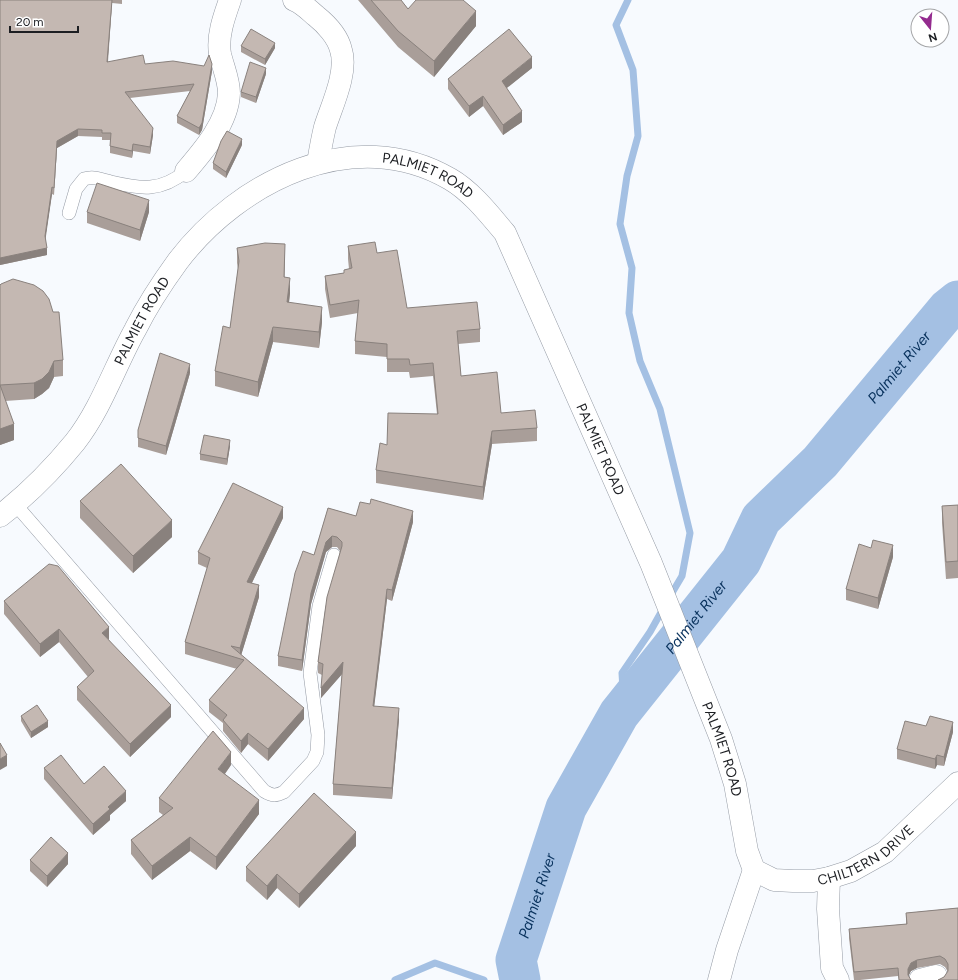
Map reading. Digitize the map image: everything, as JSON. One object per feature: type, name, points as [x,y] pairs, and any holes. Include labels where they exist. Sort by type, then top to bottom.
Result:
[{"type":"street","points":[[186,171],[203,151],[224,114],[229,94],[228,80],[220,53],[221,28],[230,0]]},
{"type":"street","points":[[294,0],[299,2],[323,22],[337,39],[342,50],[343,64],[339,85],[325,129],[318,163]]},
{"type":"street","name":"PALMIET ROAD","points":[[7,510],[34,487],[76,441],[106,390],[134,330],[178,261],[196,240],[237,204],[273,180],[318,163],[352,156],[380,156],[421,166],[451,179],[485,209],[505,233],[651,563],[721,739],[735,784],[747,851],[754,870]]},
{"type":"street","name":"CHILTERN DRIVE","points":[[754,870],[774,880],[813,881],[851,871],[885,852],[958,783]]},
{"type":"street","points":[[719,980],[754,870]]},
{"type":"street","points":[[829,878],[828,909],[832,968],[838,980]]},
{"type":"lane","points":[[69,213],[76,189],[84,179],[95,178],[123,184],[156,187],[177,179],[186,171]]},
{"type":"lane","points":[[7,510],[259,785],[271,795],[278,795],[284,792],[313,761],[316,752],[318,735],[310,673],[319,606],[334,555]]},
{"type":"building","points":[[0,0],[112,0],[107,62],[143,55],[145,64],[173,61],[204,66],[209,55],[212,64],[202,123],[199,128],[177,116],[194,84],[125,92],[153,128],[150,147],[133,144],[132,151],[110,146],[111,133],[102,133],[102,130],[78,129],[57,141],[54,188],[52,187],[45,236],[47,248],[0,258]]},
{"type":"building","points":[[371,0],[401,0],[408,9],[416,0],[463,0],[476,11],[434,61],[398,31]]},
{"type":"building","points":[[251,29],[275,43],[265,59],[241,46]]},
{"type":"building","points":[[509,29],[532,57],[502,81],[522,111],[503,125],[483,96],[469,106],[448,79]]},
{"type":"building","points":[[250,62],[266,68],[256,97],[241,92]]},
{"type":"building","points":[[227,131],[242,139],[226,172],[213,163],[221,141]]},
{"type":"building","points":[[97,183],[149,200],[140,230],[87,212]]},
{"type":"building","points":[[375,242],[377,253],[397,250],[407,308],[477,302],[480,329],[457,331],[461,376],[497,372],[501,413],[535,410],[537,428],[492,431],[483,487],[376,470],[380,443],[387,445],[388,413],[438,414],[433,363],[410,365],[409,359],[387,359],[387,344],[355,341],[359,300],[330,305],[325,276],[344,273],[344,270],[352,268],[348,246]]},
{"type":"building","points":[[265,243],[285,244],[284,277],[290,278],[287,302],[322,307],[319,332],[273,327],[258,382],[215,371],[223,326],[230,328],[239,261],[237,248]]},
{"type":"building","points":[[13,279],[34,285],[43,291],[49,299],[53,312],[59,312],[63,360],[54,361],[49,372],[42,379],[34,383],[0,385],[0,285]]},
{"type":"building","points":[[160,353],[190,364],[166,446],[138,438],[138,430]]},
{"type":"building","points":[[0,385],[14,424],[0,429]]},
{"type":"building","points":[[204,435],[230,440],[227,459],[200,454]]},
{"type":"building","points":[[121,464],[172,520],[133,556],[80,501]]},
{"type":"building","points":[[233,483],[283,507],[247,582],[259,585],[240,648],[231,646],[304,708],[268,749],[248,733],[241,741],[223,720],[227,715],[209,700],[244,660],[185,642],[210,558],[198,552]]},
{"type":"building","points":[[371,499],[413,511],[392,590],[387,589],[373,706],[399,708],[392,788],[333,784],[343,662],[321,688],[323,664],[318,662],[327,597],[342,546],[342,542],[337,537],[332,536],[326,542],[311,593],[302,660],[278,656],[295,573],[303,551],[314,555],[328,508],[356,516],[360,502],[370,504]]},
{"type":"building","points":[[958,505],[958,561],[946,562],[942,506]]},
{"type":"building","points":[[873,540],[893,545],[878,598],[846,589],[859,544],[871,548]]},
{"type":"building","points":[[49,564],[58,566],[109,627],[102,633],[171,705],[130,744],[77,687],[94,671],[59,629],[40,644],[4,601]]},
{"type":"building","points":[[37,705],[48,721],[31,732],[21,716]]},
{"type":"building","points":[[930,716],[953,722],[944,757],[937,755],[935,759],[897,749],[905,721],[926,726]]},
{"type":"building","points":[[213,731],[231,752],[218,769],[259,800],[216,857],[190,837],[152,866],[131,840],[173,808],[159,798]]},
{"type":"building","points":[[0,743],[7,755],[0,759]]},
{"type":"building","points":[[61,755],[84,784],[104,766],[126,791],[108,807],[110,809],[93,824],[44,768]]},
{"type":"building","points":[[314,793],[356,832],[299,894],[277,874],[267,886],[246,867]]},
{"type":"building","points":[[51,837],[68,853],[47,876],[30,860]]},
{"type":"building","points":[[958,908],[958,980],[938,980],[944,977],[948,971],[948,964],[945,959],[940,956],[917,960],[911,963],[908,969],[908,975],[911,980],[899,980],[898,968],[854,972],[849,929],[907,924],[906,913]]},
{"type":"waterway","points":[[628,0],[616,25],[633,70],[638,136],[627,176],[620,224],[632,268],[629,313],[640,361],[660,409],[690,533],[682,576],[669,598]]},
{"type":"waterway","name":"Palmiet River","points":[[520,980],[516,960],[566,808],[619,714],[741,561],[761,519],[820,462],[948,309],[958,301]]},
{"type":"waterway","points":[[624,707],[622,673],[650,632],[664,607]]},
{"type":"waterway","points":[[395,980],[435,963],[484,980]]}]
